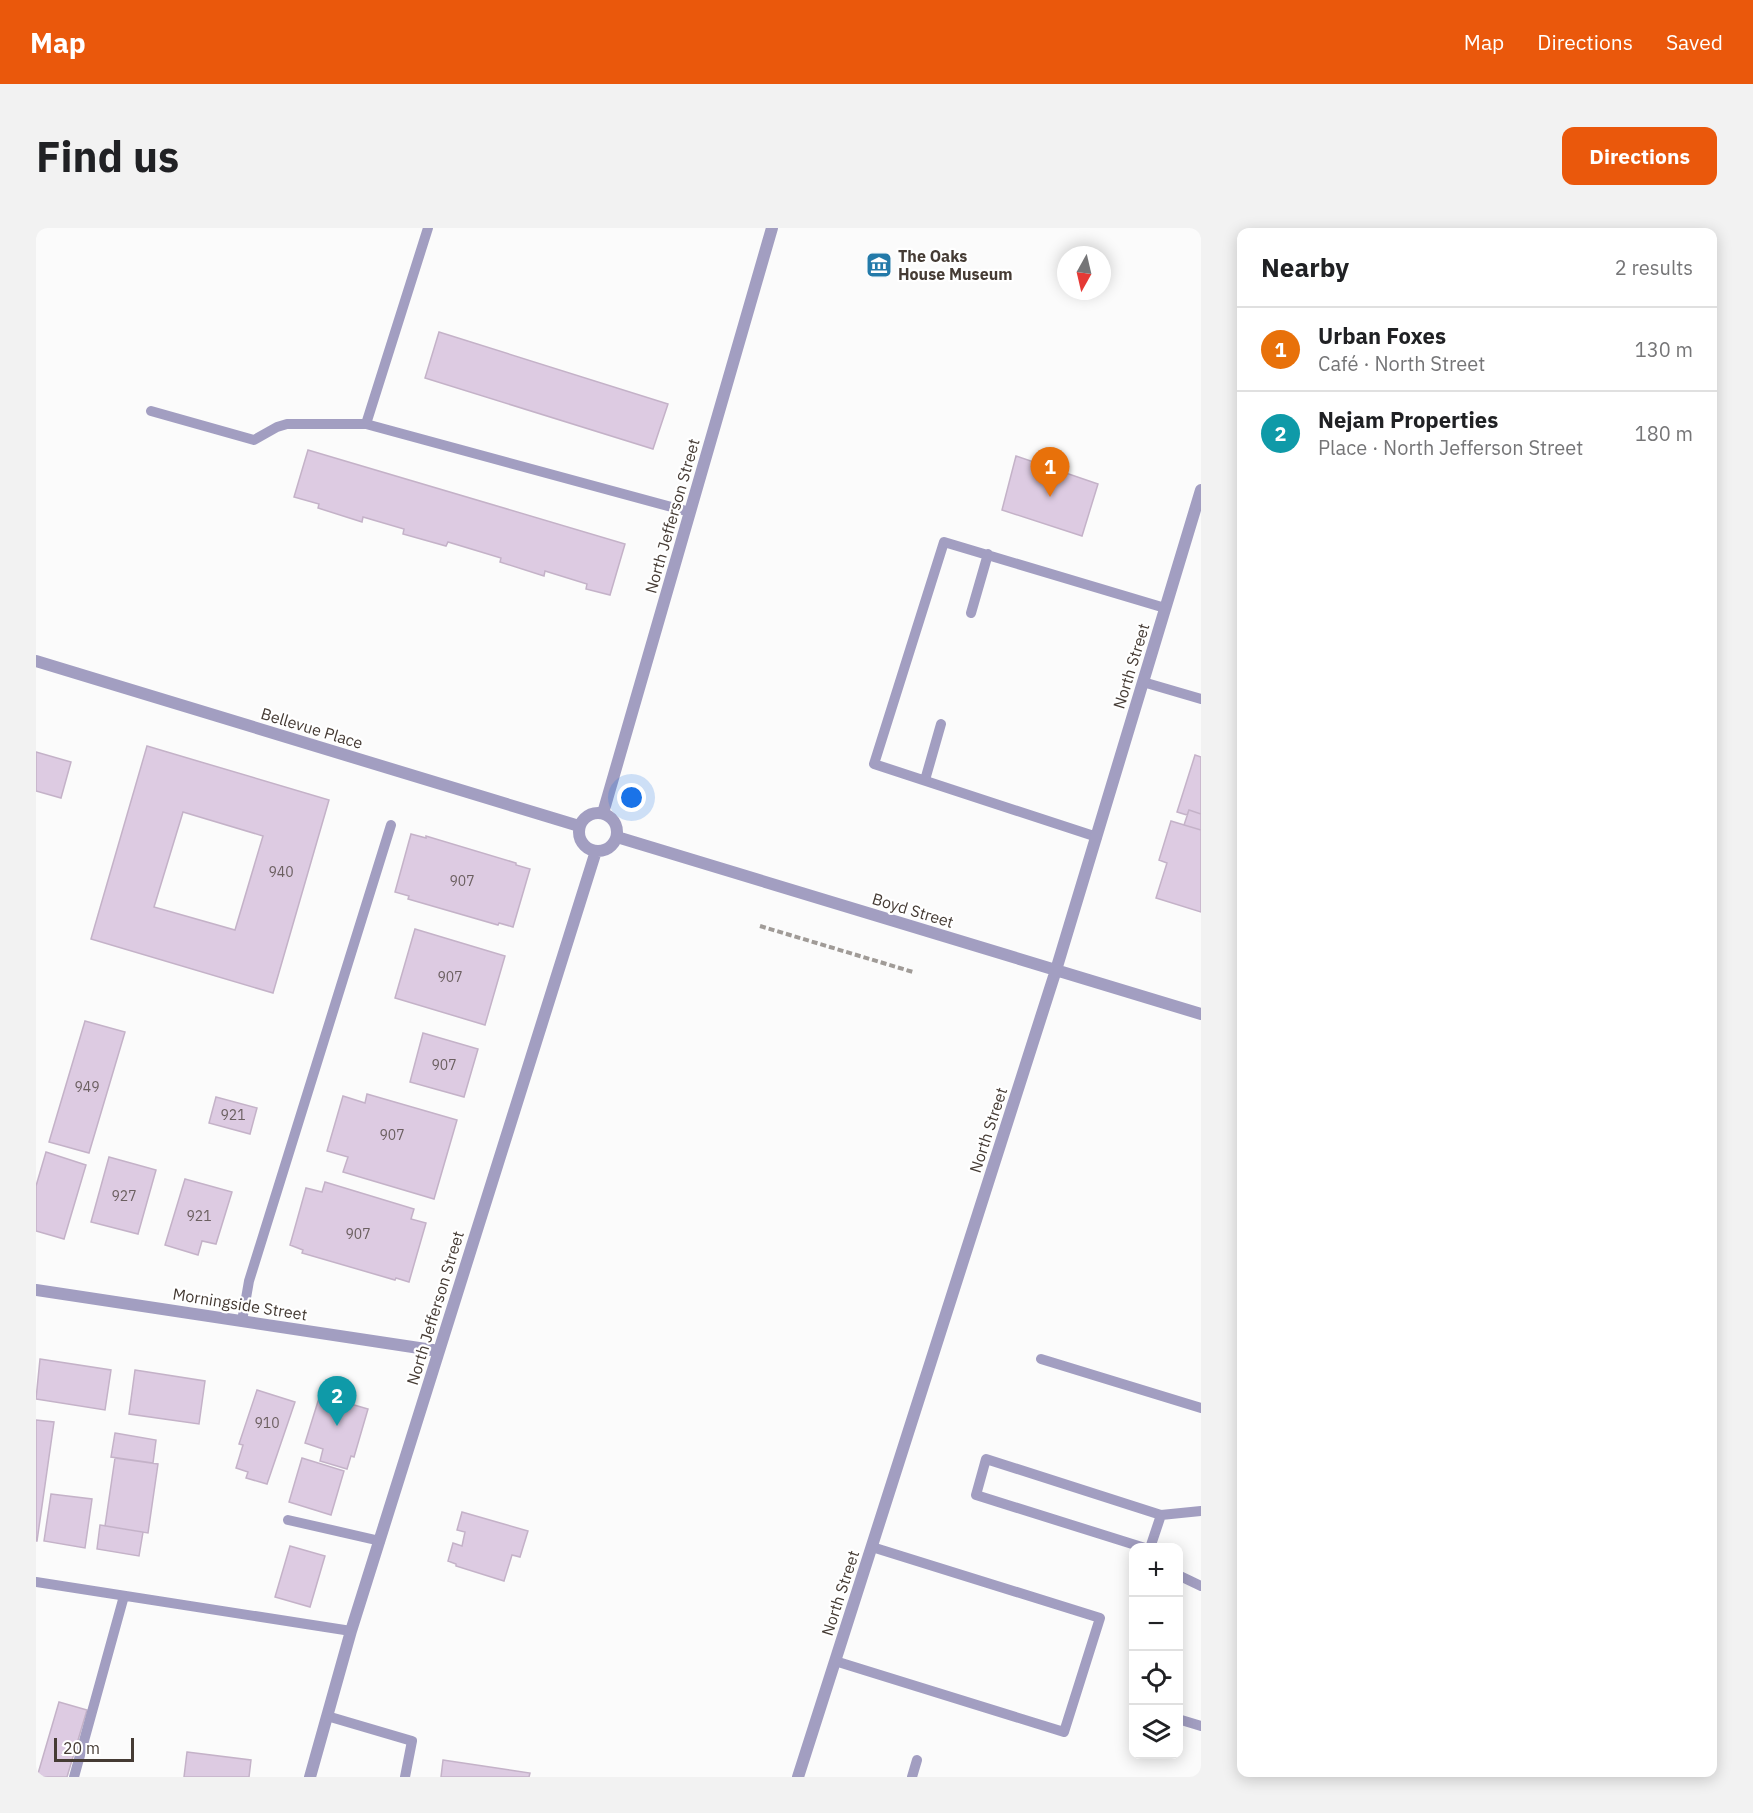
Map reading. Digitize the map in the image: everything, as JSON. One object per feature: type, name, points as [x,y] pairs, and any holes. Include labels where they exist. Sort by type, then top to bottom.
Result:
[{"type":"street","name":"North Jefferson Street","points":[[603,813],[772,228]]},
{"type":"street","name":"North Street","points":[[798,1777],[1056,970],[1201,490]]},
{"type":"street","name":"Bellevue Place","points":[[36,661],[579,826]]},
{"type":"street","points":[[597,812],[603,813],[614,820],[617,837],[609,848],[596,851],[584,845],[578,833],[579,826],[586,816],[597,812]]},
{"type":"street","name":"Boyd Street","points":[[617,837],[1201,1014]]},
{"type":"street","name":"North Jefferson Street","points":[[310,1777],[351,1632],[596,851]]},
{"type":"street","name":"Morningside Street","points":[[36,1290],[439,1352]]},
{"type":"lane","points":[[366,424],[428,228]]},
{"type":"lane","points":[[151,411],[254,440],[287,424],[366,424],[690,512]]},
{"type":"lane","points":[[1097,837],[874,764],[944,542],[1165,608]]},
{"type":"lane","points":[[971,613],[988,554]]},
{"type":"lane","points":[[1143,682],[1201,699]]},
{"type":"lane","points":[[925,780],[941,724]]},
{"type":"lane","points":[[242,1321],[253,1270],[391,825]]},
{"type":"lane","points":[[1041,1359],[1201,1408]]},
{"type":"lane","points":[[1129,1543],[976,1495],[986,1459],[1161,1515],[1201,1511]]},
{"type":"lane","points":[[1152,1543],[1161,1515]]},
{"type":"lane","points":[[288,1520],[380,1541]]},
{"type":"lane","points":[[835,1661],[1064,1732],[1100,1618],[872,1547]]},
{"type":"lane","points":[[1183,1577],[1201,1586]]},
{"type":"lane","points":[[36,1582],[351,1632]]},
{"type":"lane","points":[[74,1777],[124,1596]]},
{"type":"lane","points":[[327,1716],[412,1741],[405,1777]]},
{"type":"lane","points":[[1183,1720],[1201,1726]]},
{"type":"lane","points":[[912,1777],[917,1760]]},
{"type":"path","points":[[760,926],[913,972]]},
{"type":"building","points":[[439,332],[668,404],[653,449],[425,378]]},
{"type":"building","points":[[308,450],[625,544],[610,595],[586,589],[587,584],[545,571],[544,576],[500,562],[501,558],[448,542],[446,546],[403,534],[404,529],[363,517],[362,522],[318,508],[319,504],[294,497]]},
{"type":"building","points":[[1016,456],[1098,484],[1082,536],[1002,510]]},
{"type":"building","points":[[147,746],[329,800],[273,993],[91,939]],"holes":[[[183,812],[263,836],[235,930],[154,907]]]},
{"type":"building","points":[[36,752],[71,762],[61,798],[36,791]]},
{"type":"building","points":[[1195,755],[1201,757],[1201,814],[1189,810],[1187,815],[1177,812]]},
{"type":"building","points":[[1189,810],[1201,814],[1201,830],[1184,825]]},
{"type":"building","points":[[1171,821],[1201,830],[1201,912],[1156,898],[1167,863],[1159,860]]},
{"type":"building","points":[[411,834],[426,838],[426,836],[530,869],[513,927],[499,923],[498,925],[408,899],[409,896],[395,892]]},
{"type":"building","points":[[415,929],[505,956],[485,1025],[395,998]]},
{"type":"building","points":[[85,1021],[125,1032],[89,1153],[49,1142]]},
{"type":"building","points":[[423,1033],[478,1049],[464,1097],[410,1082]]},
{"type":"building","points":[[367,1094],[457,1120],[434,1199],[343,1172],[348,1157],[327,1151],[343,1096],[365,1103]]},
{"type":"building","points":[[216,1097],[257,1108],[250,1134],[209,1123]]},
{"type":"building","points":[[46,1152],[86,1165],[64,1239],[36,1231],[36,1186]]},
{"type":"building","points":[[109,1157],[156,1170],[138,1234],[91,1222]]},
{"type":"building","points":[[185,1179],[232,1192],[216,1244],[202,1241],[198,1255],[165,1245]]},
{"type":"building","points":[[325,1182],[414,1209],[411,1219],[426,1223],[409,1282],[302,1253],[303,1250],[290,1245],[306,1188],[322,1192]]},
{"type":"building","points":[[40,1359],[111,1370],[105,1410],[36,1399]]},
{"type":"building","points":[[135,1370],[205,1381],[199,1424],[129,1414]]},
{"type":"building","points":[[257,1390],[295,1402],[267,1484],[246,1478],[248,1472],[236,1468],[243,1445],[239,1444]]},
{"type":"building","points":[[320,1395],[368,1409],[354,1457],[351,1456],[347,1469],[320,1461],[323,1449],[305,1443]]},
{"type":"building","points":[[36,1420],[54,1422],[37,1541],[36,1541]]},
{"type":"building","points":[[115,1433],[156,1440],[153,1463],[111,1457]]},
{"type":"building","points":[[115,1458],[158,1464],[148,1533],[105,1526]]},
{"type":"building","points":[[302,1458],[344,1471],[331,1515],[289,1502]]},
{"type":"building","points":[[51,1494],[92,1499],[85,1548],[44,1541]]},
{"type":"building","points":[[462,1512],[528,1531],[520,1557],[512,1555],[504,1581],[456,1566],[448,1561],[453,1543],[462,1546],[465,1532],[457,1530]]},
{"type":"building","points":[[100,1525],[143,1532],[139,1556],[97,1549]]},
{"type":"building","points":[[290,1546],[325,1556],[310,1607],[275,1597]]},
{"type":"building","points":[[59,1702],[87,1710],[67,1777],[37,1777]]},
{"type":"building","points":[[187,1752],[251,1760],[249,1777],[184,1777]]},
{"type":"building","points":[[443,1760],[530,1773],[529,1777],[441,1777]]},
{"type":"place","name":"The Oaks House Museum","points":[[879,265]]},
{"type":"place","name":"Urban Foxes","points":[[1050,497]]},
{"type":"place","name":"Nejam Properties","points":[[337,1426]]}]
